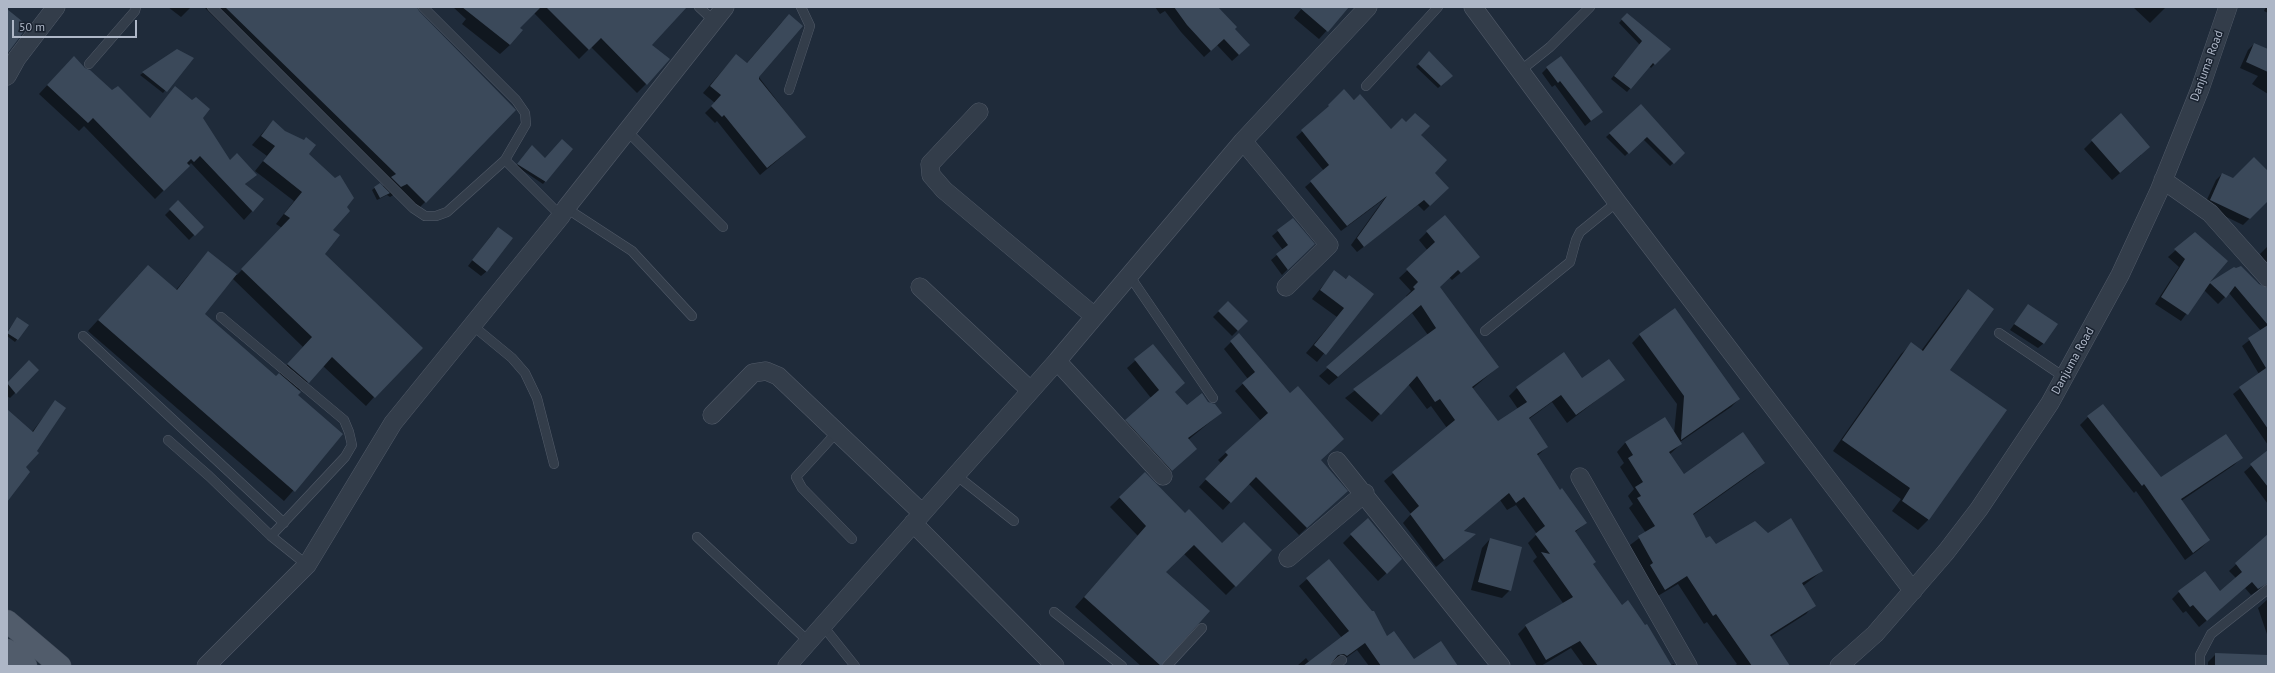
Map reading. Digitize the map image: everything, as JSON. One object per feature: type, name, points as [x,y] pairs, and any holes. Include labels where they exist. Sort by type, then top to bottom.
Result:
[{"type":"main road","points":[[7,621],[60,666]]},
{"type":"main road","points":[[7,650],[26,666]]},
{"type":"street","points":[[7,76],[17,58],[56,7]]},
{"type":"street","points":[[787,666],[1057,361],[1243,141],[1368,7]]},
{"type":"street","points":[[1473,7],[1617,202],[1913,591]]},
{"type":"street","name":"Danjuma Road","points":[[1839,666],[1875,634],[1913,591],[1980,509],[2050,403],[2120,274],[2163,180],[2200,89],[2228,7]]},
{"type":"street","points":[[206,666],[307,565],[393,423],[564,212],[720,14]]},
{"type":"street","points":[[979,112],[930,164],[931,175],[944,190],[1094,316]]},
{"type":"street","points":[[1243,141],[1329,245],[1286,287]]},
{"type":"street","points":[[2163,180],[2210,213],[2268,278]]},
{"type":"street","points":[[920,287],[1030,390]]},
{"type":"street","points":[[1057,361],[1163,476]]},
{"type":"street","points":[[712,415],[754,372],[766,371],[778,376],[837,432],[1055,666]]},
{"type":"street","points":[[1337,461],[1365,493],[1501,666]]},
{"type":"street","points":[[1580,477],[1688,666]]},
{"type":"street","points":[[1288,558],[1365,493]]},
{"type":"lane","points":[[89,64],[135,11],[136,7]]},
{"type":"lane","points":[[212,7],[413,208],[425,216],[436,216],[447,212],[505,160],[526,124],[525,113],[516,100],[424,7]]},
{"type":"lane","points":[[699,7],[720,14]]},
{"type":"lane","points":[[789,90],[810,26],[801,7]]},
{"type":"lane","points":[[1366,86],[1438,7]]},
{"type":"lane","points":[[1520,70],[1550,47],[1590,7]]},
{"type":"lane","points":[[627,131],[723,227]]},
{"type":"lane","points":[[505,160],[564,212],[632,251],[692,316]]},
{"type":"lane","points":[[1485,331],[1570,262],[1576,240],[1580,232],[1617,202]]},
{"type":"lane","points":[[1129,275],[1213,398]]},
{"type":"lane","points":[[221,317],[344,420],[350,432],[352,445],[345,457],[271,536]]},
{"type":"lane","points":[[472,325],[512,358],[525,373],[537,398],[554,464]]},
{"type":"lane","points":[[1999,333],[2064,377]]},
{"type":"lane","points":[[83,336],[284,523]]},
{"type":"lane","points":[[837,432],[796,477],[802,488],[852,539]]},
{"type":"lane","points":[[168,440],[209,476],[271,536],[307,565]]},
{"type":"lane","points":[[956,475],[1014,521]]},
{"type":"lane","points":[[696,537],[808,642]]},
{"type":"lane","points":[[2200,666],[2200,655],[2210,634],[2268,589]]},
{"type":"lane","points":[[1054,612],[1122,666]]},
{"type":"lane","points":[[823,626],[855,666]]},
{"type":"lane","points":[[1167,666],[1202,628]]},
{"type":"building","points":[[225,7],[417,7],[419,11],[516,110],[426,203],[407,184],[401,187],[391,177],[396,174]]},
{"type":"building","points":[[462,7],[541,7],[520,28],[523,30],[510,45]]},
{"type":"building","points":[[546,7],[687,7],[652,45],[670,59],[647,85],[601,38],[589,50]]},
{"type":"building","points":[[1174,7],[1218,7],[1237,27],[1235,29],[1250,45],[1239,55],[1224,39],[1211,51],[1187,25]]},
{"type":"building","points":[[1299,7],[1349,7],[1328,32]]},
{"type":"building","points":[[7,9],[28,26],[7,54]]},
{"type":"building","points":[[1627,13],[1671,49],[1655,65],[1653,63],[1631,89],[1614,76],[1642,41],[1621,19]]},
{"type":"building","points":[[789,14],[803,26],[759,77],[759,79],[806,137],[767,168],[724,115],[722,117],[711,106],[721,95],[710,86],[736,54],[747,63]]},
{"type":"building","points":[[2254,43],[2268,49],[2268,72],[2246,62]]},
{"type":"building","points":[[177,49],[194,58],[167,92],[142,72]]},
{"type":"building","points":[[1429,51],[1453,76],[1441,86],[1418,64]]},
{"type":"building","points":[[74,56],[85,68],[90,70],[112,90],[118,86],[150,118],[175,86],[192,100],[196,97],[210,109],[203,118],[230,160],[237,153],[257,175],[245,184],[264,199],[253,212],[200,156],[194,162],[191,159],[187,163],[190,166],[164,191],[93,118],[88,123],[47,85]]},
{"type":"building","points":[[1561,56],[1603,112],[1591,121],[1560,81],[1558,83],[1546,67]]},
{"type":"building","points":[[1344,89],[1354,100],[1360,94],[1391,129],[1402,118],[1406,122],[1415,113],[1430,126],[1421,135],[1447,160],[1435,173],[1449,188],[1430,206],[1424,200],[1364,247],[1357,238],[1387,196],[1347,226],[1310,181],[1329,165],[1301,130],[1329,106],[1328,105]]},
{"type":"building","points":[[1641,104],[1685,153],[1674,164],[1647,137],[1629,154],[1609,133]]},
{"type":"building","points":[[2121,113],[2150,147],[2120,173],[2091,140]]},
{"type":"building","points":[[273,120],[285,131],[304,140],[306,137],[316,145],[309,154],[335,178],[340,175],[354,198],[347,207],[350,211],[333,230],[340,235],[325,254],[423,348],[375,398],[332,357],[309,383],[287,364],[312,337],[241,269],[290,218],[284,214],[302,192],[263,161],[275,146],[261,136]]},
{"type":"building","points":[[562,139],[573,149],[546,182],[517,164],[532,145],[545,158]]},
{"type":"building","points":[[2254,157],[2268,171],[2268,201],[2250,219],[2210,200],[2222,173],[2233,178]]},
{"type":"building","points":[[380,183],[390,193],[380,198],[374,187]]},
{"type":"building","points":[[178,200],[204,227],[195,236],[169,209]]},
{"type":"building","points":[[1445,215],[1480,257],[1461,273],[1458,270],[1440,287],[1499,367],[1472,387],[1498,421],[1527,402],[1516,387],[1564,352],[1582,378],[1609,359],[1625,380],[1576,415],[1561,395],[1529,418],[1548,447],[1537,454],[1560,490],[1562,488],[1587,523],[1575,531],[1596,562],[1593,564],[1622,605],[1628,600],[1645,625],[1647,624],[1672,666],[1598,666],[1580,641],[1546,660],[1525,625],[1573,597],[1541,552],[1550,554],[1535,534],[1545,526],[1524,497],[1516,503],[1509,493],[1464,531],[1476,534],[1444,560],[1410,514],[1419,506],[1392,472],[1455,420],[1440,399],[1435,402],[1417,376],[1381,415],[1353,389],[1436,328],[1421,305],[1338,377],[1326,367],[1415,289],[1413,287],[1418,282],[1406,269],[1435,242],[1426,231]]},
{"type":"building","points":[[1293,218],[1315,244],[1288,270],[1276,254],[1288,245],[1277,230]]},
{"type":"building","points":[[498,227],[513,238],[487,272],[472,260]]},
{"type":"building","points":[[2195,232],[2228,261],[2210,282],[2234,267],[2236,268],[2241,266],[2259,284],[2268,288],[2268,325],[2235,286],[2226,298],[2210,283],[2188,315],[2161,297],[2185,259],[2174,249]]},
{"type":"building","points":[[208,251],[237,274],[205,314],[276,376],[279,373],[301,392],[298,395],[343,434],[295,492],[98,320],[148,265],[177,290]]},
{"type":"building","points":[[1334,270],[1346,279],[1349,275],[1374,294],[1326,355],[1314,345],[1344,308],[1320,290]]},
{"type":"building","points":[[1968,289],[1994,309],[1950,370],[2007,410],[1929,520],[1902,501],[1910,488],[1842,440],[1911,342],[1923,351]]},
{"type":"building","points":[[1228,301],[1248,321],[1238,331],[1218,311]]},
{"type":"building","points":[[2028,304],[2058,324],[2044,344],[2014,324]]},
{"type":"building","points":[[1675,308],[1740,399],[1681,440],[1684,396],[1639,334]]},
{"type":"building","points":[[17,317],[29,325],[18,340],[7,333]]},
{"type":"building","points":[[2268,325],[2268,429],[2239,387],[2266,368],[2248,338]]},
{"type":"building","points":[[1239,333],[1290,393],[1298,386],[1344,439],[1321,460],[1348,491],[1307,528],[1256,477],[1231,503],[1205,479],[1228,455],[1225,452],[1268,413],[1242,383],[1255,372],[1230,341]]},
{"type":"building","points":[[1153,344],[1185,383],[1175,392],[1187,405],[1202,393],[1208,402],[1215,404],[1222,413],[1188,438],[1197,449],[1172,471],[1125,420],[1159,390],[1134,359]]},
{"type":"building","points":[[29,360],[39,370],[16,394],[7,383]]},
{"type":"building","points":[[55,400],[66,408],[37,451],[39,453],[26,467],[30,472],[7,502],[7,409],[33,432]]},
{"type":"building","points":[[2103,404],[2161,477],[2226,434],[2243,458],[2181,499],[2210,540],[2193,553],[2144,484],[2142,486],[2087,416]]},
{"type":"building","points":[[1665,417],[1682,444],[1669,452],[1684,474],[1743,432],[1765,463],[1693,514],[1706,538],[1710,536],[1716,544],[1755,521],[1768,533],[1791,518],[1823,571],[1802,583],[1816,606],[1770,635],[1790,666],[1752,666],[1716,614],[1713,616],[1687,576],[1665,590],[1650,565],[1653,563],[1638,536],[1655,526],[1637,498],[1641,496],[1635,487],[1643,482],[1628,458],[1633,455],[1625,442]]},
{"type":"building","points":[[2268,450],[2268,487],[2250,464]]},
{"type":"building","points":[[1145,472],[1185,513],[1189,509],[1222,543],[1244,522],[1272,550],[1236,587],[1194,545],[1166,572],[1210,611],[1161,666],[1084,597],[1146,526],[1119,497]]},
{"type":"building","points":[[1368,518],[1402,559],[1387,574],[1350,534]]},
{"type":"building","points":[[2268,534],[2268,583],[2258,589],[2252,582],[2207,621],[2193,605],[2190,607],[2178,591],[2205,571],[2220,591],[2242,572],[2235,563]]},
{"type":"building","points":[[1490,538],[1522,547],[1511,591],[1478,582]]},
{"type":"building","points":[[1329,559],[1372,611],[1374,611],[1387,636],[1394,631],[1414,659],[1441,641],[1458,666],[1381,666],[1365,643],[1347,656],[1344,654],[1338,655],[1329,666],[1303,666],[1349,631],[1306,578]]},
{"type":"building","points":[[2215,653],[2268,655],[2268,666],[2215,666]]}]
